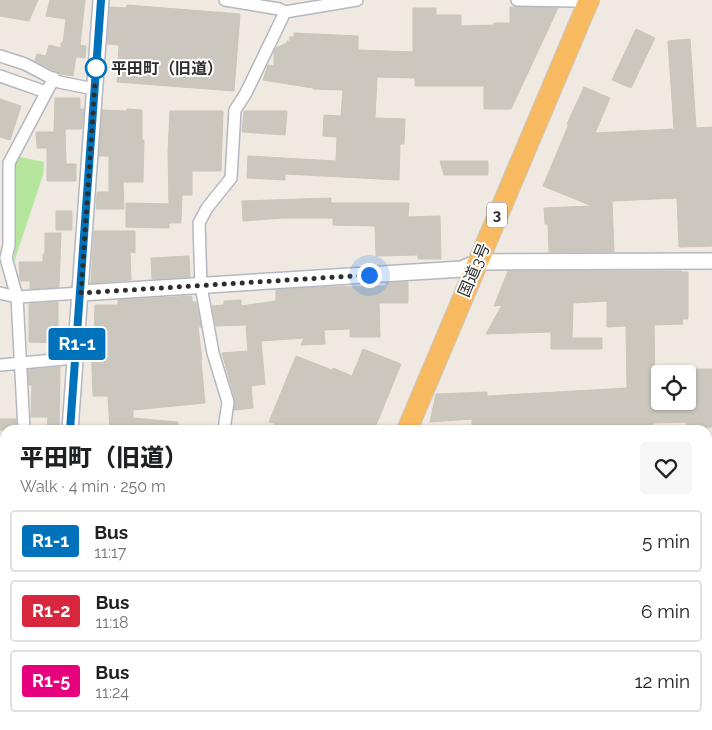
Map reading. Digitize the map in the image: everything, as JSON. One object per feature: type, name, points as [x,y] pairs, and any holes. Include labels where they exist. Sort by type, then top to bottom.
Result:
[{"type":"highway","name":"国道3号","points":[[409,425],[574,0]]},
{"type":"highway","name":"国道3号","points":[[397,425],[589,0]]},
{"type":"street","points":[[70,425],[102,0]]},
{"type":"street","points":[[225,0],[279,9],[284,12],[357,0]]},
{"type":"street","points":[[517,0],[574,0]]},
{"type":"street","points":[[225,425],[228,402],[213,353],[201,286],[200,223],[207,208],[231,178],[235,110],[246,93],[284,12]]},
{"type":"street","points":[[0,56],[25,64],[59,82],[94,89]]},
{"type":"street","points":[[0,76],[46,92]]},
{"type":"street","points":[[24,425],[17,297],[6,258],[9,245],[9,163],[54,78]]},
{"type":"street","points":[[0,293],[17,297],[201,286],[470,265],[712,261]]},
{"type":"street","points":[[0,366],[75,358]]},
{"type":"green space","points":[[15,156],[44,162],[43,175],[14,262]]},
{"type":"building","points":[[0,0],[38,0],[29,21],[0,16]]},
{"type":"building","points":[[50,0],[85,0],[80,45],[86,46],[85,58],[76,57],[73,76],[61,74],[35,61],[37,54],[46,56],[49,45],[61,48],[61,43],[63,43],[66,19],[46,16]]},
{"type":"building","points":[[127,5],[240,14],[234,91],[117,82],[119,45],[107,44],[110,7],[126,8]]},
{"type":"building","points":[[510,7],[558,8],[511,109],[484,109],[484,86],[415,86],[415,78],[377,77],[375,118],[405,119],[404,144],[400,144],[399,180],[285,174],[285,180],[247,178],[248,156],[336,161],[337,137],[323,136],[324,115],[341,116],[343,90],[313,89],[263,80],[268,65],[274,66],[274,51],[276,48],[287,43],[287,41],[290,41],[290,37],[294,37],[294,33],[358,36],[358,50],[413,52],[413,8],[436,8],[436,15],[461,15],[461,26],[510,23]]},
{"type":"building","points":[[636,29],[655,38],[631,88],[612,80]]},
{"type":"building","points":[[690,39],[696,128],[712,127],[712,246],[679,247],[677,198],[612,201],[614,252],[549,252],[548,224],[545,224],[544,208],[592,206],[543,186],[569,124],[567,124],[584,87],[610,98],[595,133],[674,129],[668,41]]},
{"type":"building","points":[[55,98],[80,98],[80,109],[84,109],[82,129],[65,129],[66,164],[76,164],[76,181],[47,181],[47,148],[37,148],[36,132],[54,132]]},
{"type":"building","points":[[0,99],[21,106],[10,140],[0,137]]},
{"type":"building","points":[[127,109],[142,110],[142,140],[144,140],[143,182],[123,182],[124,209],[96,209],[97,192],[109,192],[109,156],[99,156],[102,110],[127,111]]},
{"type":"building","points":[[170,111],[223,111],[221,171],[192,171],[192,195],[182,195],[181,223],[169,223],[169,228],[126,227],[126,203],[169,204],[168,153]]},
{"type":"building","points":[[244,111],[287,111],[285,135],[242,132]]},
{"type":"building","points":[[440,161],[488,161],[488,175],[444,175]]},
{"type":"building","points":[[331,198],[331,203],[409,203],[408,217],[440,216],[441,259],[418,259],[418,255],[376,256],[375,226],[333,225],[333,218],[283,218],[243,221],[242,201]]},
{"type":"building","points":[[56,211],[72,211],[72,230],[56,230]]},
{"type":"building","points":[[94,231],[135,231],[135,253],[130,252],[131,280],[91,283]]},
{"type":"building","points":[[45,233],[61,233],[59,287],[30,289],[30,281],[20,281],[19,262],[43,262]]},
{"type":"building","points":[[189,256],[190,277],[152,279],[151,258]]},
{"type":"building","points":[[508,271],[688,272],[688,319],[682,319],[683,324],[654,325],[655,365],[651,365],[651,410],[696,410],[696,369],[712,369],[712,425],[686,425],[686,422],[653,423],[653,425],[472,425],[472,419],[430,422],[436,394],[487,392],[487,396],[627,388],[626,326],[607,327],[607,301],[573,303],[572,338],[602,338],[602,349],[551,349],[551,332],[486,334],[502,305],[494,306]]},
{"type":"building","points":[[408,282],[408,303],[379,303],[380,337],[350,337],[350,329],[324,330],[325,344],[301,345],[304,338],[261,341],[265,384],[251,386],[253,408],[234,410],[235,400],[222,353],[248,351],[246,325],[216,326],[212,306],[224,305],[224,301],[241,300],[241,306],[276,301],[276,290],[386,286],[386,283]]},
{"type":"building","points":[[192,296],[192,302],[196,302],[201,327],[198,327],[205,403],[133,410],[133,418],[178,422],[178,425],[110,425],[108,396],[93,396],[91,339],[94,339],[95,305],[118,305],[118,300]]},
{"type":"building","points":[[58,302],[58,343],[29,342],[29,304]]},
{"type":"building","points":[[363,349],[401,364],[376,425],[274,425],[275,423],[269,422],[296,356],[352,376]]},
{"type":"building","points":[[60,367],[59,425],[47,425],[48,417],[31,417],[32,385],[29,385],[28,370]]},
{"type":"building","points":[[0,419],[16,419],[16,425],[0,425]]},
{"type":"bus line","name":"R1-1","points":[[70,425],[101,0]]},
{"type":"place","name":"平田町（旧道）","points":[[96,68]]},
{"type":"route","points":[[96,68],[81,293],[369,275]]}]
